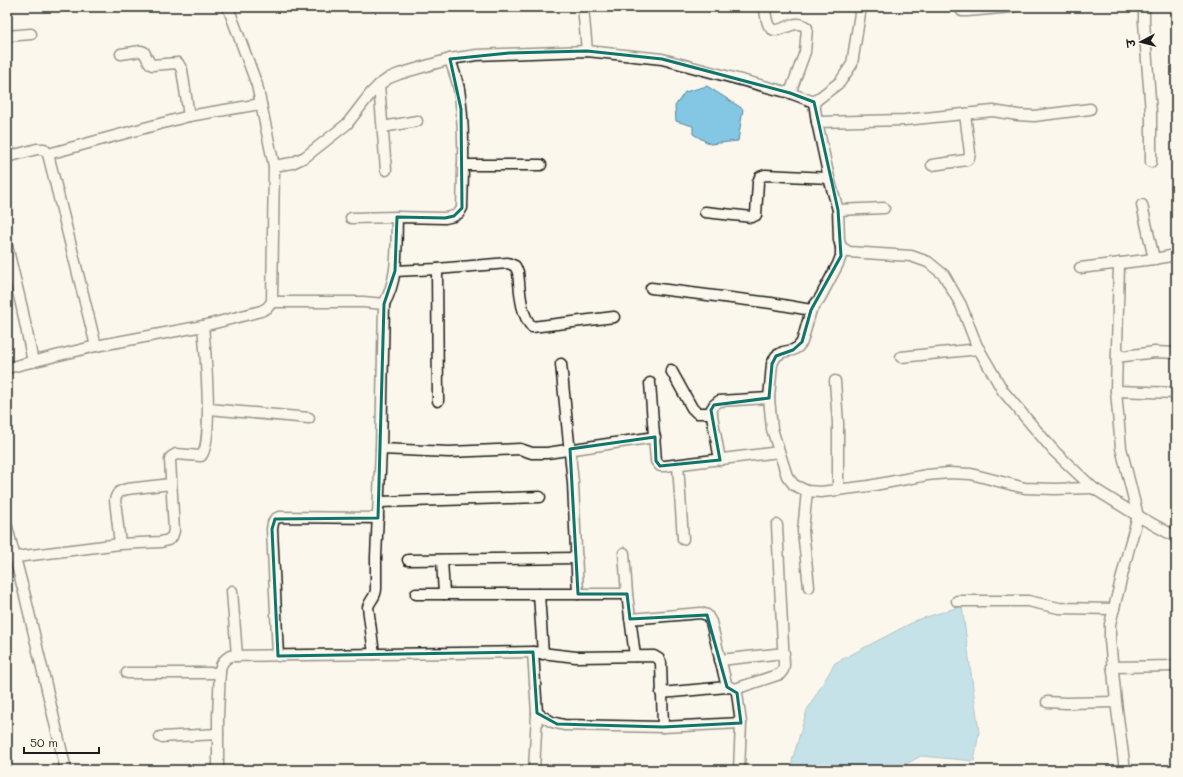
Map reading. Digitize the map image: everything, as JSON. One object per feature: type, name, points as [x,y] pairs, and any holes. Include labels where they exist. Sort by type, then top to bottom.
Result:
[{"type":"street","points":[[7,368],[96,346],[203,326],[261,311],[267,308],[272,302],[274,166],[257,86],[228,7]]},
{"type":"street","points":[[583,7],[586,50]]},
{"type":"street","points":[[764,7],[769,26],[773,29],[778,30],[798,23],[803,24],[807,28],[805,52],[790,93]]},
{"type":"street","points":[[814,102],[840,82],[852,64],[862,7]]},
{"type":"street","points":[[960,7],[962,11],[967,12],[1012,7]]},
{"type":"street","points":[[1144,7],[1151,112],[1151,162]]},
{"type":"street","points":[[7,36],[31,34]]},
{"type":"street","points":[[274,166],[292,163],[305,157],[347,124],[379,84],[399,74],[450,60],[477,55],[586,50],[662,59],[790,93],[814,102]]},
{"type":"street","points":[[121,54],[141,51],[144,52],[152,65],[178,63],[182,70],[189,116]]},
{"type":"street","points":[[352,218],[444,218],[454,216],[459,213],[462,208],[463,165],[461,109],[459,88],[450,60]]},
{"type":"street","points":[[379,84],[386,170]]},
{"type":"street","points":[[814,102],[829,178],[838,210],[841,256],[820,298],[811,310],[802,342],[793,350],[783,352],[776,356],[772,364],[769,398],[772,429],[787,476],[794,485],[813,492],[838,490],[927,475],[949,473],[972,474],[1025,488],[1093,488]]},
{"type":"street","points":[[48,154],[189,116],[261,104]]},
{"type":"street","points":[[817,122],[905,120],[993,111],[1034,116],[1090,109]]},
{"type":"street","points":[[932,165],[967,160],[970,158],[965,114]]},
{"type":"street","points":[[383,127],[417,121]]},
{"type":"street","points":[[7,157],[37,149],[44,149],[48,154],[96,346]]},
{"type":"street","points":[[463,165],[541,166]]},
{"type":"street","points":[[704,212],[752,217],[756,215],[758,182],[760,177],[765,175],[829,178]]},
{"type":"street","points":[[1142,205],[1154,259]]},
{"type":"street","points":[[838,210],[884,208]]},
{"type":"street","points":[[374,654],[368,607],[376,593],[384,304],[390,295],[395,270],[397,217]]},
{"type":"street","points":[[7,246],[22,308],[32,362]]},
{"type":"street","points":[[841,247],[849,252],[911,256],[928,262],[944,275],[961,305],[979,349],[1003,391],[1054,451],[1093,488],[1138,516],[1176,537]]},
{"type":"street","points":[[1080,268],[1176,255]]},
{"type":"street","points":[[395,270],[437,269],[508,263],[515,266],[518,272],[526,321],[532,327],[614,317]]},
{"type":"street","points":[[1119,263],[1116,391],[1121,448],[1138,516],[1110,624],[1112,667],[1125,770]]},
{"type":"street","points":[[437,269],[438,401]]},
{"type":"street","points":[[651,288],[771,303],[811,310]]},
{"type":"street","points":[[272,302],[363,302],[384,304]]},
{"type":"street","points":[[16,557],[120,544],[161,542],[172,537],[174,531],[171,457],[176,454],[196,457],[203,454],[209,409],[203,326]]},
{"type":"street","points":[[901,357],[979,349]]},
{"type":"street","points":[[1117,357],[1155,352],[1176,353]]},
{"type":"street","points":[[561,364],[570,449],[578,594]]},
{"type":"street","points":[[671,370],[692,408],[698,413],[712,413]]},
{"type":"street","points":[[835,381],[838,423],[838,490]]},
{"type":"street","points":[[650,383],[656,461],[660,466],[779,452]]},
{"type":"street","points":[[1116,391],[1176,393]]},
{"type":"street","points":[[720,460],[711,410],[714,405],[719,402],[769,398]]},
{"type":"street","points":[[209,409],[309,418]]},
{"type":"street","points":[[381,449],[449,452],[520,450],[532,453],[547,453],[655,437]]},
{"type":"street","points":[[678,465],[683,539]]},
{"type":"street","points":[[120,544],[116,495],[120,491],[171,484]]},
{"type":"street","points":[[807,491],[803,531],[809,587]]},
{"type":"street","points":[[379,502],[540,497]]},
{"type":"street","points":[[278,656],[272,529],[275,519],[279,517],[378,518]]},
{"type":"street","points":[[661,693],[731,688],[780,674],[783,670],[784,653],[777,525]]},
{"type":"street","points":[[7,527],[16,557],[66,770]]},
{"type":"street","points":[[624,553],[627,594],[635,656]]},
{"type":"street","points":[[408,560],[577,558]]},
{"type":"street","points":[[442,560],[444,594]]},
{"type":"street","points":[[232,590],[237,656]]},
{"type":"street","points":[[416,594],[627,594]]},
{"type":"street","points":[[534,770],[537,713],[539,594]]},
{"type":"street","points":[[957,601],[1028,601],[1059,608],[1114,609]]},
{"type":"street","points":[[630,619],[701,613],[707,615],[711,622],[720,660],[731,688],[737,692],[741,724],[739,770]]},
{"type":"street","points":[[218,770],[221,663],[230,656],[538,653],[576,658],[654,656],[661,663],[663,727]]},
{"type":"street","points":[[720,660],[784,653]]},
{"type":"street","points":[[1112,667],[1176,666]]},
{"type":"street","points":[[127,673],[220,673]]},
{"type":"street","points":[[1046,702],[1116,702]]},
{"type":"street","points":[[537,713],[558,724],[564,725],[663,727],[741,724]]},
{"type":"street","points":[[160,737],[218,734]]},
{"type":"highlighted area","points":[[587,51],[662,59],[790,93],[814,102],[838,210],[841,256],[811,310],[802,342],[793,350],[776,356],[772,364],[769,398],[714,405],[711,410],[720,460],[660,466],[656,461],[655,437],[570,449],[578,594],[627,594],[630,619],[707,615],[727,687],[737,693],[741,723],[663,727],[557,724],[537,713],[533,652],[278,656],[272,529],[275,519],[378,518],[384,304],[395,271],[397,217],[445,218],[454,216],[462,208],[461,109],[450,59],[509,53]]},
{"type":"water","points":[[707,86],[743,109],[738,141],[710,144],[693,134],[693,126],[676,121],[675,106],[685,92]]},
{"type":"water","points":[[962,606],[979,732],[974,761],[921,756],[895,770],[794,770],[792,761],[807,710],[835,663],[917,620]]}]
